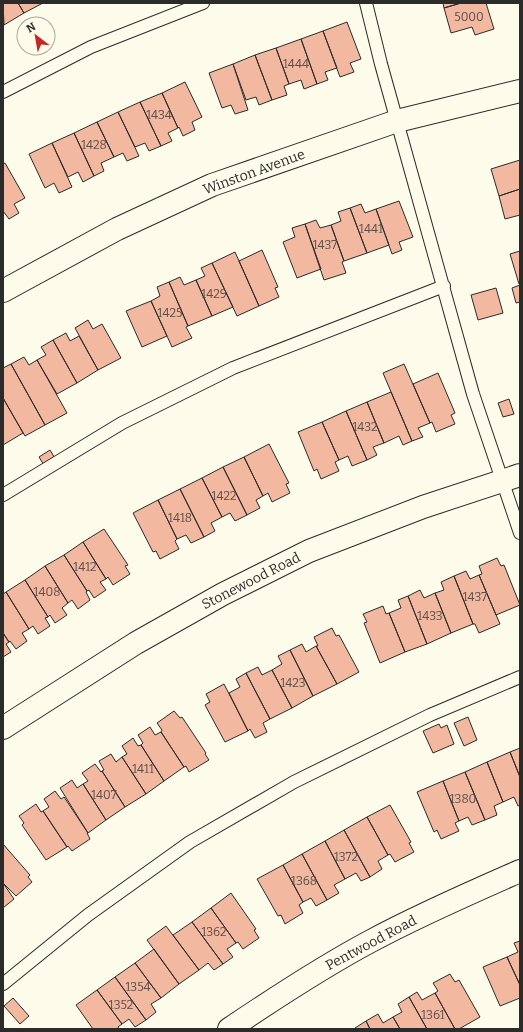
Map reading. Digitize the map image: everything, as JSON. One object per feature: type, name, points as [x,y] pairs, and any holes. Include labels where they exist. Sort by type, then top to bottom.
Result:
[{"type":"street","name":"Winston Avenue","points":[[3,291],[117,229],[212,185],[397,121],[520,92]]},
{"type":"street","name":"Stonewood Road","points":[[3,728],[136,643],[223,594],[309,551],[423,507],[511,478]]},
{"type":"street","name":"Pentwood Road","points":[[229,1029],[294,986],[371,941],[451,901],[520,871]]},
{"type":"lane","points":[[3,92],[91,47],[203,3]]},
{"type":"lane","points":[[366,3],[381,64],[473,394],[511,478],[520,533]]},
{"type":"lane","points":[[3,495],[122,423],[233,368],[444,286]]},
{"type":"lane","points":[[3,984],[88,915],[190,842],[294,782],[430,715],[520,677]]},
{"type":"building","points":[[3,3],[18,3],[24,13],[16,16],[16,18],[4,25]]},
{"type":"building","points":[[18,3],[43,3],[24,13]]},
{"type":"building","points":[[443,3],[461,3],[444,8]]},
{"type":"building","points":[[461,3],[486,3],[494,29],[475,35],[472,27],[451,33],[444,8]]},
{"type":"building","points":[[347,22],[361,59],[350,63],[354,72],[340,77],[323,31]]},
{"type":"building","points":[[323,31],[337,68],[325,72],[328,80],[317,84],[301,39]]},
{"type":"building","points":[[301,39],[317,84],[304,89],[301,80],[289,84],[276,48]]},
{"type":"building","points":[[276,48],[289,84],[284,86],[287,95],[272,100],[255,55]]},
{"type":"building","points":[[255,55],[272,100],[259,105],[256,97],[246,100],[233,64]]},
{"type":"building","points":[[233,64],[248,110],[235,114],[231,105],[222,108],[209,73]]},
{"type":"building","points":[[185,82],[202,117],[192,122],[195,130],[183,136],[162,93]]},
{"type":"building","points":[[162,93],[178,128],[168,133],[172,141],[161,146],[140,102]]},
{"type":"building","points":[[140,102],[161,146],[149,151],[145,143],[135,147],[118,112]]},
{"type":"building","points":[[118,112],[139,156],[127,161],[123,153],[114,157],[97,122]]},
{"type":"building","points":[[97,122],[114,157],[101,163],[104,171],[94,176],[74,133]]},
{"type":"building","points":[[74,133],[94,176],[83,182],[78,172],[68,177],[52,143]]},
{"type":"building","points":[[52,143],[72,187],[59,193],[54,183],[45,188],[29,154]]},
{"type":"building","points":[[520,160],[520,189],[499,196],[491,169]]},
{"type":"building","points":[[5,163],[25,198],[14,204],[19,213],[9,219],[3,211],[3,164]]},
{"type":"building","points":[[520,189],[520,215],[505,219],[499,196]]},
{"type":"building","points":[[399,201],[413,237],[399,242],[402,250],[392,254],[376,209]]},
{"type":"building","points":[[361,204],[365,213],[376,209],[389,245],[367,253],[350,208]]},
{"type":"building","points":[[350,208],[367,253],[344,261],[331,225],[341,221],[338,212]]},
{"type":"building","points":[[316,220],[320,228],[331,225],[344,261],[342,262],[346,273],[324,280],[305,224]]},
{"type":"building","points":[[305,224],[321,269],[297,278],[283,242],[295,237],[292,228]]},
{"type":"building","points":[[262,250],[278,287],[275,288],[279,297],[259,306],[239,261]]},
{"type":"building","points":[[520,251],[520,283],[519,284],[510,254]]},
{"type":"building","points":[[235,252],[259,306],[237,316],[212,263]]},
{"type":"building","points":[[212,263],[233,307],[212,316],[196,280],[205,276],[201,268]]},
{"type":"building","points":[[180,277],[184,285],[196,280],[212,316],[188,326],[169,282]]},
{"type":"building","points":[[169,282],[188,326],[186,327],[192,338],[172,347],[151,301],[160,296],[157,287]]},
{"type":"building","points":[[520,285],[520,302],[516,303],[512,288]]},
{"type":"building","points":[[496,288],[503,313],[478,320],[471,295]]},
{"type":"building","points":[[151,301],[167,336],[142,347],[126,311]]},
{"type":"building","points":[[88,320],[93,329],[102,324],[121,358],[98,370],[75,328]]},
{"type":"building","points":[[66,333],[70,341],[79,336],[98,370],[77,383],[53,340]]},
{"type":"building","points":[[53,340],[77,383],[57,394],[37,360],[46,355],[41,347]]},
{"type":"building","points":[[24,357],[29,365],[37,360],[67,413],[45,425],[11,364]]},
{"type":"building","points":[[11,364],[45,425],[25,436],[3,398],[3,368]]},
{"type":"building","points":[[404,364],[430,423],[418,428],[423,437],[412,441],[383,373]]},
{"type":"building","points":[[438,373],[455,413],[451,415],[455,424],[436,432],[432,422],[430,423],[413,384]]},
{"type":"building","points":[[391,392],[412,441],[403,445],[399,436],[384,443],[367,402]]},
{"type":"building","points":[[3,398],[23,433],[3,445]]},
{"type":"building","points":[[509,399],[514,414],[503,417],[498,403]]},
{"type":"building","points":[[367,402],[384,443],[373,447],[377,455],[367,460],[346,411]]},
{"type":"building","points":[[346,411],[367,460],[352,466],[348,456],[339,460],[322,422]]},
{"type":"building","points":[[322,422],[339,460],[335,462],[339,471],[321,479],[317,469],[314,471],[298,432]]},
{"type":"building","points":[[269,444],[289,483],[286,484],[290,493],[272,502],[268,493],[263,496],[244,457]]},
{"type":"building","points":[[50,450],[56,460],[45,467],[39,457]]},
{"type":"building","points":[[244,457],[263,496],[256,500],[260,508],[247,515],[223,467]]},
{"type":"building","points":[[223,467],[247,515],[235,521],[230,513],[222,517],[202,478]]},
{"type":"building","points":[[202,478],[222,517],[211,523],[215,531],[204,537],[180,489]]},
{"type":"building","points":[[180,489],[204,537],[191,543],[186,535],[177,539],[158,500]]},
{"type":"building","points":[[158,500],[177,539],[175,541],[179,549],[160,559],[156,551],[153,552],[133,513]]},
{"type":"building","points":[[104,529],[128,565],[125,566],[130,574],[113,585],[108,577],[106,579],[83,542]]},
{"type":"building","points":[[83,542],[106,579],[100,582],[106,590],[94,598],[89,590],[87,591],[64,555]]},
{"type":"building","points":[[64,555],[87,591],[86,592],[90,600],[78,609],[72,600],[68,603],[45,566]]},
{"type":"building","points":[[497,558],[501,566],[504,565],[520,605],[496,615],[479,575],[482,574],[479,566]]},
{"type":"building","points":[[45,566],[68,603],[62,608],[67,615],[55,623],[50,615],[48,617],[25,580]]},
{"type":"building","points":[[466,571],[470,579],[479,575],[500,624],[479,633],[475,624],[473,624],[454,576]]},
{"type":"building","points":[[454,576],[473,624],[451,633],[435,593],[444,590],[441,582]]},
{"type":"building","points":[[25,580],[48,617],[45,618],[50,626],[38,634],[33,626],[29,629],[6,592]]},
{"type":"building","points":[[420,590],[424,598],[435,593],[451,633],[427,644],[408,596]]},
{"type":"building","points":[[6,592],[29,629],[22,633],[27,641],[16,649],[3,633],[3,594]]},
{"type":"building","points":[[408,596],[427,644],[405,652],[389,613],[401,608],[398,600]]},
{"type":"building","points":[[383,606],[386,614],[389,613],[405,652],[380,663],[364,623],[367,622],[363,614]]},
{"type":"building","points":[[332,628],[336,636],[339,635],[359,672],[337,684],[316,646],[318,646],[314,637]]},
{"type":"building","points":[[3,633],[9,642],[6,644],[11,652],[3,657]]},
{"type":"building","points":[[302,644],[306,652],[316,646],[337,684],[313,696],[290,650]]},
{"type":"building","points":[[290,650],[313,696],[292,708],[272,670],[282,664],[278,656]]},
{"type":"building","points":[[258,667],[262,675],[272,670],[292,708],[270,719],[246,673]]},
{"type":"building","points":[[246,673],[270,719],[263,723],[267,732],[255,738],[250,729],[248,731],[229,693],[240,687],[236,679]]},
{"type":"building","points":[[224,684],[248,731],[225,742],[205,705],[210,702],[206,694]]},
{"type":"building","points":[[174,711],[180,718],[182,717],[209,760],[189,772],[186,766],[184,767],[161,732],[162,730],[157,723]]},
{"type":"building","points":[[468,717],[477,740],[464,746],[454,723]]},
{"type":"building","points":[[439,724],[441,728],[447,725],[454,744],[433,753],[423,731]]},
{"type":"building","points":[[150,727],[155,735],[161,732],[184,767],[164,781],[141,745],[143,743],[138,735]]},
{"type":"building","points":[[133,738],[138,746],[141,745],[164,781],[146,794],[122,757],[127,754],[122,746]]},
{"type":"building","points":[[520,748],[520,777],[510,752]]},
{"type":"building","points":[[510,752],[520,777],[520,805],[518,806],[514,797],[503,802],[487,762]]},
{"type":"building","points":[[111,754],[116,762],[122,757],[146,794],[125,807],[102,771],[104,770],[99,761]]},
{"type":"building","points":[[487,762],[503,802],[494,806],[497,815],[485,820],[465,772]]},
{"type":"building","points":[[95,764],[101,772],[102,771],[125,807],[106,820],[83,784],[88,781],[82,773]]},
{"type":"building","points":[[465,772],[485,820],[472,825],[468,817],[459,821],[443,781]]},
{"type":"building","points":[[72,780],[77,788],[83,784],[106,820],[88,833],[60,788]]},
{"type":"building","points":[[443,781],[459,821],[455,823],[459,831],[441,839],[437,830],[434,832],[417,792]]},
{"type":"building","points":[[55,791],[61,799],[64,797],[88,833],[90,839],[72,851],[68,846],[67,847],[43,811],[49,807],[44,799]]},
{"type":"building","points":[[36,804],[41,812],[43,811],[67,847],[46,860],[22,825],[24,823],[19,816]]},
{"type":"building","points":[[390,805],[411,842],[409,843],[414,852],[395,862],[390,854],[388,855],[367,817]]},
{"type":"building","points":[[367,817],[388,855],[378,861],[382,869],[370,877],[344,830]]},
{"type":"building","points":[[344,830],[370,877],[361,881],[356,873],[345,879],[325,841]]},
{"type":"building","points":[[325,841],[345,879],[334,885],[339,893],[327,900],[302,854]]},
{"type":"building","points":[[3,844],[30,875],[28,877],[32,882],[16,896],[3,883]]},
{"type":"building","points":[[302,854],[327,900],[316,906],[311,898],[303,902],[283,865]]},
{"type":"building","points":[[283,865],[303,902],[299,905],[303,913],[285,924],[281,915],[278,916],[257,879]]},
{"type":"building","points":[[3,883],[14,899],[3,908]]},
{"type":"building","points":[[231,893],[256,929],[254,930],[259,938],[243,949],[238,942],[236,943],[211,908]]},
{"type":"building","points":[[211,908],[236,943],[227,949],[233,957],[223,964],[192,922]]},
{"type":"building","points":[[192,922],[223,964],[214,970],[208,963],[199,970],[173,935]]},
{"type":"building","points":[[166,926],[199,970],[179,984],[147,940]]},
{"type":"building","points":[[520,941],[520,985],[507,957],[518,952],[514,943]]},
{"type":"building","points":[[154,949],[179,984],[161,998],[135,963]]},
{"type":"building","points":[[507,957],[520,985],[520,998],[500,1006],[483,967]]},
{"type":"building","points":[[135,963],[161,998],[151,1004],[156,1012],[146,1020],[115,977]]},
{"type":"building","points":[[450,974],[455,982],[459,980],[480,1017],[459,1029],[455,1029],[435,993],[438,991],[433,983]]},
{"type":"building","points":[[115,977],[146,1020],[135,1027],[129,1019],[122,1024],[97,990]]},
{"type":"building","points":[[97,990],[122,1024],[118,1027],[119,1029],[93,1029],[76,1005]]},
{"type":"building","points":[[417,992],[422,1000],[435,993],[455,1029],[427,1029],[409,997]]},
{"type":"building","points":[[409,997],[427,1029],[400,1029],[393,1017],[402,1012],[398,1004]]},
{"type":"building","points":[[13,998],[29,1016],[20,1024],[4,1006]]},
{"type":"building","points":[[378,1014],[383,1023],[393,1017],[400,1029],[370,1029],[366,1021]]},
{"type":"building","points":[[366,1021],[370,1029],[355,1028]]}]
